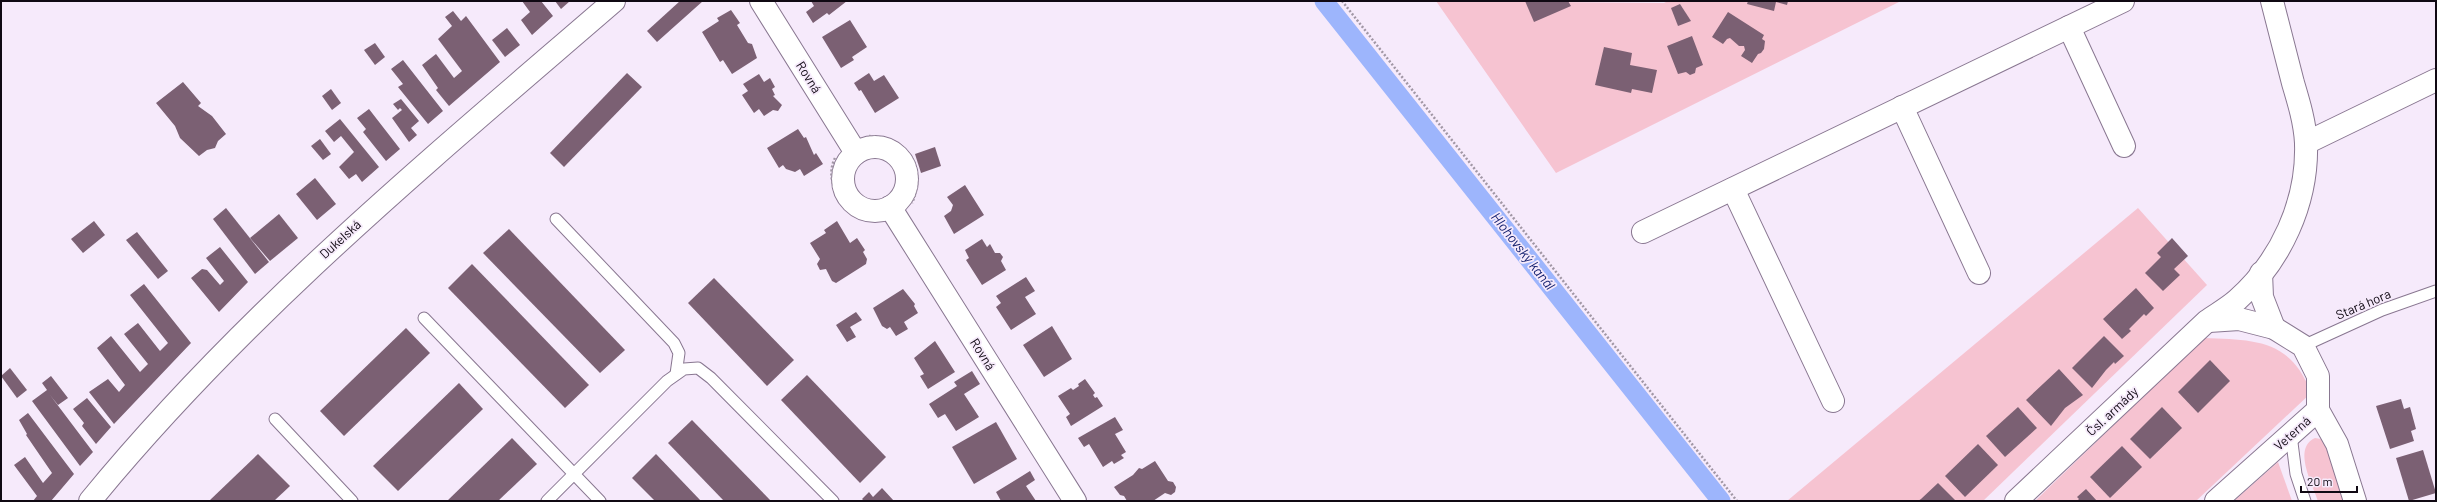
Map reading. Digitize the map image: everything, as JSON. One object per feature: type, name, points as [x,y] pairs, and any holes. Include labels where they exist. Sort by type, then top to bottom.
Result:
[{"type":"street","name":"Dukelská","points":[[90,501],[166,411],[277,298],[336,242],[614,1]]},
{"type":"street","name":"Rovná","points":[[761,1],[856,153]]},
{"type":"street","points":[[1643,232],[2123,1]]},
{"type":"street","name":"Čsl. armády","points":[[2016,501],[2207,321],[2237,300],[2261,273],[2284,240],[2296,213],[2304,175],[2306,143],[2301,112],[2272,1]]},
{"type":"street","points":[[2069,27],[2124,146]]},
{"type":"street","points":[[2306,143],[2436,80]]},
{"type":"street","points":[[1902,107],[1979,273]]},
{"type":"street","points":[[870,148],[886,149],[902,162],[906,172],[904,192],[898,201],[890,207],[880,210],[869,210],[851,200],[845,191],[843,181],[844,170],[848,161],[856,153],[870,148]]},
{"type":"street","points":[[1733,188],[1833,401]]},
{"type":"street","name":"Rovná","points":[[890,207],[1075,501]]},
{"type":"street","points":[[2261,273],[2262,297],[2274,328]]},
{"type":"street","points":[[2207,321],[2239,319],[2274,328],[2303,346]]},
{"type":"street","name":"Veterná","points":[[2216,501],[2318,410],[2318,376],[2303,346]]},
{"type":"street","points":[[2318,410],[2337,444],[2355,501]]},
{"type":"lane","points":[[556,218],[674,343],[679,353],[676,374]]},
{"type":"lane","name":"Stará hora","points":[[2303,346],[2382,310],[2436,291]]},
{"type":"lane","points":[[424,318],[573,475],[600,501]]},
{"type":"lane","points":[[548,501],[676,374],[684,369],[698,368],[711,378],[832,501]]},
{"type":"lane","points":[[275,418],[352,501]]},
{"type":"lane","points":[[2291,435],[2296,474],[2305,501]]},
{"type":"path","points":[[1342,1],[1737,501]]},
{"type":"shaded area","points":[[1436,1],[1664,3],[1668,1],[1901,1],[1556,173]]},
{"type":"shaded area","points":[[2138,208],[2207,285],[1983,501],[1787,501]]},
{"type":"shaded area","points":[[2204,338],[2255,342],[2282,352],[2293,362],[2303,375],[2311,393],[2196,501],[2035,501]]},
{"type":"shaded area","points":[[2315,438],[2321,439],[2328,444],[2348,501],[2318,501],[2309,477],[2305,458],[2305,450],[2308,443]]},
{"type":"shaded area","points":[[2278,462],[2292,501],[2234,501]]},
{"type":"building","points":[[522,1],[541,1],[553,16],[532,35],[521,20],[530,12]]},
{"type":"building","points":[[555,1],[570,1],[561,9]]},
{"type":"building","points":[[680,1],[703,1],[657,42],[647,31]]},
{"type":"building","points":[[811,1],[847,1],[829,15],[827,13],[813,23],[806,12],[814,6]]},
{"type":"building","points":[[1525,1],[1568,1],[1571,6],[1534,22]]},
{"type":"building","points":[[1748,1],[1788,1],[1787,5],[1776,2],[1774,11],[1747,4]]},
{"type":"building","points":[[1680,4],[1691,21],[1678,26],[1671,8]]},
{"type":"building","points":[[731,10],[740,23],[737,25],[748,43],[752,44],[757,58],[732,74],[723,60],[720,62],[702,32],[719,21],[717,18]]},
{"type":"building","points":[[453,11],[461,21],[466,16],[500,62],[449,106],[436,90],[438,88],[422,65],[436,54],[454,78],[462,71],[438,39],[452,26],[445,17]]},
{"type":"building","points":[[1728,12],[1764,35],[1762,39],[1765,41],[1764,49],[1758,54],[1752,63],[1741,56],[1745,50],[1744,46],[1739,46],[1730,38],[1723,44],[1712,37]]},
{"type":"building","points":[[850,20],[867,47],[852,57],[854,60],[841,68],[822,37]]},
{"type":"building","points":[[507,28],[520,45],[505,57],[492,40]]},
{"type":"building","points":[[1692,36],[1703,65],[1696,68],[1695,73],[1690,75],[1686,72],[1678,74],[1667,46]]},
{"type":"building","points":[[375,43],[385,57],[375,65],[364,50]]},
{"type":"building","points":[[1604,47],[1632,53],[1630,65],[1657,70],[1652,93],[1632,89],[1631,93],[1595,85]]},
{"type":"building","points":[[403,60],[443,111],[428,124],[398,87],[403,84],[391,69]]},
{"type":"building","points":[[627,73],[642,87],[564,167],[550,153]]},
{"type":"building","points":[[869,73],[874,81],[884,75],[899,98],[875,113],[861,90],[859,91],[854,83]]},
{"type":"building","points":[[759,74],[764,82],[770,78],[775,87],[772,89],[775,95],[773,96],[782,105],[778,111],[773,110],[764,116],[759,109],[754,113],[742,95],[748,91],[743,84]]},
{"type":"building","points":[[183,82],[201,103],[198,106],[212,116],[226,134],[218,141],[215,148],[207,150],[199,156],[180,138],[175,126],[156,103]]},
{"type":"building","points":[[331,89],[341,103],[332,110],[322,96]]},
{"type":"building","points":[[401,99],[419,121],[411,128],[417,135],[409,142],[392,118],[402,110],[400,108],[398,110],[393,104]]},
{"type":"building","points":[[369,109],[400,149],[386,161],[363,132],[366,129],[357,118]]},
{"type":"building","points":[[340,119],[379,167],[362,182],[356,174],[349,179],[339,167],[354,152],[341,136],[334,142],[325,131]]},
{"type":"building","points":[[798,129],[804,138],[806,137],[814,155],[816,153],[823,164],[804,176],[800,169],[795,172],[786,169],[783,165],[779,168],[767,148]]},
{"type":"building","points":[[320,139],[331,154],[323,160],[311,146]]},
{"type":"building","points":[[935,147],[941,166],[921,173],[915,154]]},
{"type":"building","points":[[315,178],[336,204],[317,220],[296,194]]},
{"type":"building","points":[[965,185],[984,215],[954,234],[944,216],[951,211],[953,205],[947,197]]},
{"type":"building","points":[[226,208],[269,262],[255,274],[213,219]]},
{"type":"building","points":[[279,214],[298,238],[270,261],[250,238]]},
{"type":"building","points":[[94,221],[105,235],[83,253],[71,239]]},
{"type":"building","points":[[837,221],[850,243],[857,238],[865,250],[863,252],[867,259],[866,264],[836,283],[832,281],[826,269],[820,270],[817,264],[820,259],[810,243],[826,233],[824,230]]},
{"type":"building","points":[[509,229],[625,350],[600,373],[483,253]]},
{"type":"building","points":[[137,232],[168,271],[158,279],[126,240]]},
{"type":"building","points":[[2172,238],[2188,256],[2174,269],[2180,275],[2163,291],[2145,273],[2161,257],[2157,253]]},
{"type":"building","points":[[982,239],[987,247],[990,244],[995,253],[1000,253],[1003,257],[1001,261],[1006,270],[982,285],[966,260],[969,258],[965,250]]},
{"type":"building","points":[[220,247],[248,282],[219,312],[191,278],[202,269],[207,270],[220,285],[224,281],[206,258]]},
{"type":"building","points":[[472,264],[589,385],[565,408],[448,288]]},
{"type":"building","points":[[1026,277],[1035,291],[1025,297],[1036,314],[1011,330],[996,307],[1001,303],[996,296]]},
{"type":"building","points":[[714,278],[794,360],[767,386],[688,303]]},
{"type":"building","points":[[144,284],[191,343],[114,424],[89,392],[108,379],[119,392],[125,385],[97,348],[111,336],[140,372],[148,364],[124,334],[138,323],[160,351],[168,343],[130,295]]},
{"type":"building","points":[[2136,288],[2154,308],[2146,316],[2144,314],[2129,329],[2131,331],[2122,339],[2103,319]]},
{"type":"building","points":[[903,289],[915,304],[914,306],[918,313],[904,322],[908,329],[896,336],[890,327],[887,329],[882,326],[873,308]]},
{"type":"building","points":[[856,312],[862,320],[850,327],[856,337],[847,342],[836,325]]},
{"type":"building","points":[[1052,326],[1072,359],[1044,377],[1023,345]]},
{"type":"building","points":[[406,328],[430,353],[344,436],[320,411]]},
{"type":"building","points":[[2104,336],[2124,356],[2115,364],[2114,362],[2106,370],[2092,388],[2072,368]]},
{"type":"building","points":[[935,341],[955,372],[928,389],[920,376],[924,374],[914,358]]},
{"type":"building","points":[[2210,360],[2230,381],[2198,413],[2178,392]]},
{"type":"building","points":[[10,368],[27,390],[17,398],[1,376]]},
{"type":"building","points":[[2059,369],[2083,395],[2065,408],[2051,426],[2026,400]]},
{"type":"building","points":[[972,371],[980,384],[964,394],[979,417],[956,431],[945,414],[938,418],[929,404],[957,386],[954,382]]},
{"type":"building","points":[[807,375],[886,457],[860,483],[781,400]]},
{"type":"building","points":[[51,376],[68,398],[58,405],[50,395],[93,452],[80,466],[32,401],[47,390],[42,383]]},
{"type":"building","points":[[1085,379],[1095,393],[1093,395],[1095,398],[1097,397],[1103,406],[1071,426],[1066,417],[1070,414],[1058,396],[1071,388],[1073,390]]},
{"type":"building","points":[[459,383],[483,409],[398,491],[373,466]]},
{"type":"building","points":[[87,398],[111,427],[96,444],[82,426],[84,423],[73,409]]},
{"type":"building","points":[[2401,399],[2404,409],[2410,407],[2416,429],[2411,431],[2414,441],[2390,449],[2376,406]]},
{"type":"building","points":[[2018,407],[2037,428],[2005,457],[1986,436]]},
{"type":"building","points":[[2162,407],[2182,428],[2150,459],[2130,439]]},
{"type":"building","points":[[28,413],[74,474],[51,501],[33,501],[37,496],[14,465],[25,457],[43,483],[52,473],[26,435],[27,434],[19,420]]},
{"type":"building","points":[[1115,417],[1123,430],[1115,434],[1126,452],[1121,455],[1124,458],[1114,464],[1112,461],[1103,467],[1089,444],[1084,447],[1078,438]]},
{"type":"building","points":[[692,420],[771,501],[724,501],[668,443]]},
{"type":"building","points":[[996,422],[1017,459],[974,484],[952,447]]},
{"type":"building","points":[[512,438],[537,464],[498,501],[447,501]]},
{"type":"building","points":[[1978,444],[1998,465],[1965,497],[1945,476]]},
{"type":"building","points":[[2122,446],[2142,467],[2110,498],[2090,477]]},
{"type":"building","points":[[2423,450],[2436,493],[2409,501],[2396,458]]},
{"type":"building","points":[[258,454],[290,486],[274,501],[209,501]]},
{"type":"building","points":[[656,454],[701,501],[655,501],[632,478]]},
{"type":"building","points":[[1155,461],[1168,481],[1173,482],[1176,487],[1175,492],[1171,495],[1165,493],[1153,501],[1127,501],[1124,496],[1120,495],[1114,487],[1133,475],[1139,468],[1142,469]]},
{"type":"building","points":[[1030,471],[1035,480],[1026,486],[1036,501],[1001,501],[996,492]]},
{"type":"building","points":[[1938,483],[1956,501],[1918,501],[1921,499]]},
{"type":"building","points":[[882,488],[894,501],[864,501],[862,499],[869,492],[873,497]]},
{"type":"building","points":[[2086,489],[2097,501],[2077,501],[2079,499],[2077,497]]},
{"type":"waterway","name":"Hlohovský kanál","points":[[1324,1],[1721,501]]}]
